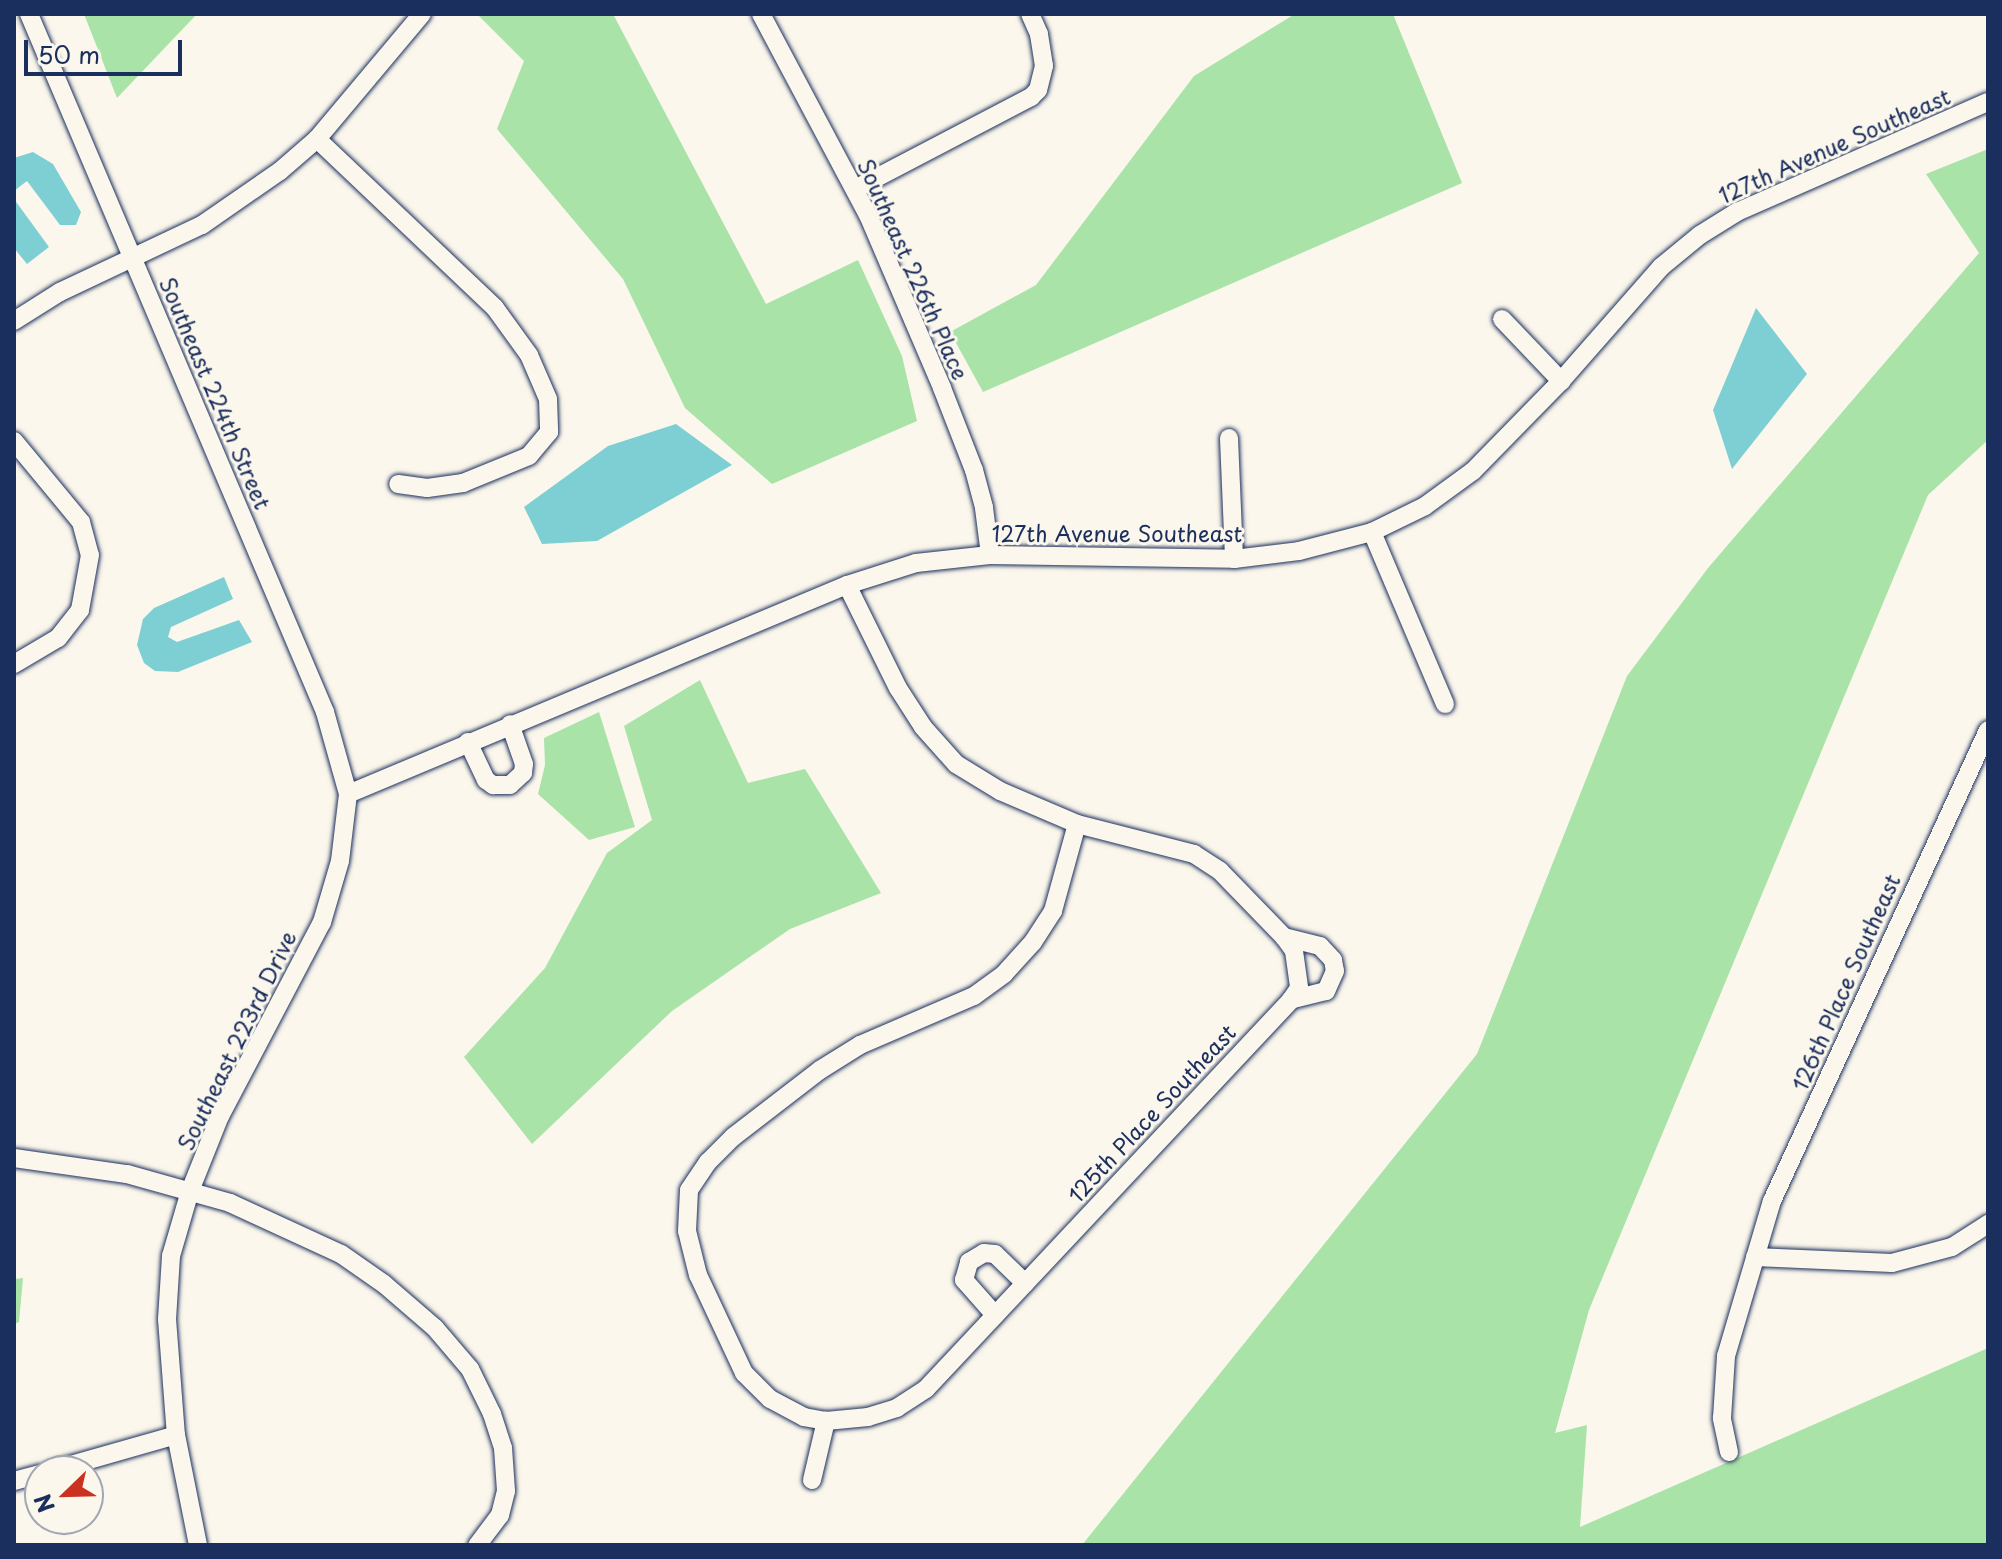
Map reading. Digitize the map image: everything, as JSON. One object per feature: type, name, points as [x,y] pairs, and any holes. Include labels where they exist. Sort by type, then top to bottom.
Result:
[{"type":"street","name":"Southeast 224th Street","points":[[29,14],[325,712],[348,794]]},
{"type":"street","points":[[14,321],[60,292],[202,225],[280,171],[317,139],[422,14]]},
{"type":"street","name":"Southeast 226th Place","points":[[761,14],[855,189],[974,470],[984,508],[990,555]]},
{"type":"street","points":[[855,189],[1017,106],[1038,90],[1044,66],[1039,34],[1030,14]]},
{"type":"street","name":"127th Avenue Southeast","points":[[348,794],[847,585],[916,563],[990,555],[1234,559],[1299,551],[1372,532],[1425,506],[1473,471],[1561,381],[1661,267],[1700,235],[1737,212],[1988,102]]},
{"type":"street","points":[[317,139],[495,308],[529,355],[548,399],[549,432],[529,456],[463,483],[427,488],[398,484]]},
{"type":"street","points":[[1502,319],[1561,381]]},
{"type":"street","points":[[1229,438],[1234,559]]},
{"type":"street","points":[[14,441],[81,522],[90,555],[80,610],[58,638],[14,664]]},
{"type":"street","points":[[1372,532],[1445,704]]},
{"type":"street","points":[[847,585],[898,688],[923,727],[956,764],[1000,791],[1077,824],[1194,854],[1220,871],[1284,937],[1320,946],[1333,960],[1335,971],[1326,991],[1291,1000]]},
{"type":"street","points":[[468,742],[486,780],[493,785],[510,785],[523,773],[524,764],[510,724]]},
{"type":"street","name":"126th Place Southeast","points":[[1729,1452],[1722,1418],[1726,1356],[1772,1201],[1988,730]]},
{"type":"street","name":"Southeast 223rd Drive","points":[[198,1545],[176,1435],[167,1319],[171,1256],[190,1191],[220,1116],[322,922],[340,861],[348,794]]},
{"type":"street","points":[[812,1480],[826,1421],[804,1417],[770,1399],[744,1373],[698,1275],[687,1231],[689,1190],[708,1162],[733,1137],[820,1070],[860,1045],[974,996],[1004,974],[1033,942],[1053,911],[1077,824]]},
{"type":"street","name":"125th Place Southeast","points":[[826,1421],[868,1417],[897,1408],[926,1389],[1291,1000],[1299,988],[1299,970],[1294,951],[1284,937]]},
{"type":"street","points":[[14,1158],[127,1174],[230,1203],[341,1254],[384,1284],[435,1328],[470,1369],[492,1414],[503,1448],[506,1491],[500,1515],[477,1545]]},
{"type":"street","points":[[1755,1257],[1892,1263],[1952,1247],[1988,1224]]},
{"type":"street","points":[[995,1315],[964,1280],[969,1262],[984,1253],[995,1254],[1025,1283]]},
{"type":"street","points":[[104,1456],[176,1435]]},
{"type":"green space","points":[[84,14],[197,14],[117,98]]},
{"type":"green space","points":[[477,14],[613,14],[766,304],[858,260],[902,356],[917,421],[772,484],[685,408],[623,279],[497,129],[524,61]]},
{"type":"green space","points":[[1295,14],[1393,14],[1462,183],[983,392],[950,332],[1036,285],[1194,76]]},
{"type":"green space","points":[[1988,149],[1988,440],[1928,495],[1589,1310],[1555,1433],[1587,1425],[1580,1527],[1988,1348],[1988,1545],[1082,1545],[1477,1054],[1627,676],[1708,568],[1979,253],[1926,174]]},
{"type":"green space","points":[[700,680],[748,783],[805,769],[881,893],[790,929],[672,1011],[532,1144],[464,1057],[545,968],[607,853],[652,820],[624,726]]},
{"type":"green space","points":[[599,712],[635,827],[589,840],[538,794],[545,765],[544,738]]},
{"type":"green space","points":[[23,1278],[19,1322],[14,1324],[14,1279]]},
{"type":"water","points":[[33,152],[53,164],[81,212],[76,225],[60,225],[27,181],[14,191],[14,158]]},
{"type":"water","points":[[14,199],[49,247],[27,264],[14,248]]},
{"type":"water","points":[[1756,308],[1807,374],[1732,469],[1713,410]]},
{"type":"water","points":[[676,424],[732,465],[597,541],[542,544],[524,507],[608,446]]},
{"type":"water","points":[[224,577],[233,599],[171,627],[168,637],[177,642],[239,620],[252,642],[178,672],[155,671],[144,663],[137,645],[143,619],[154,608]]}]
